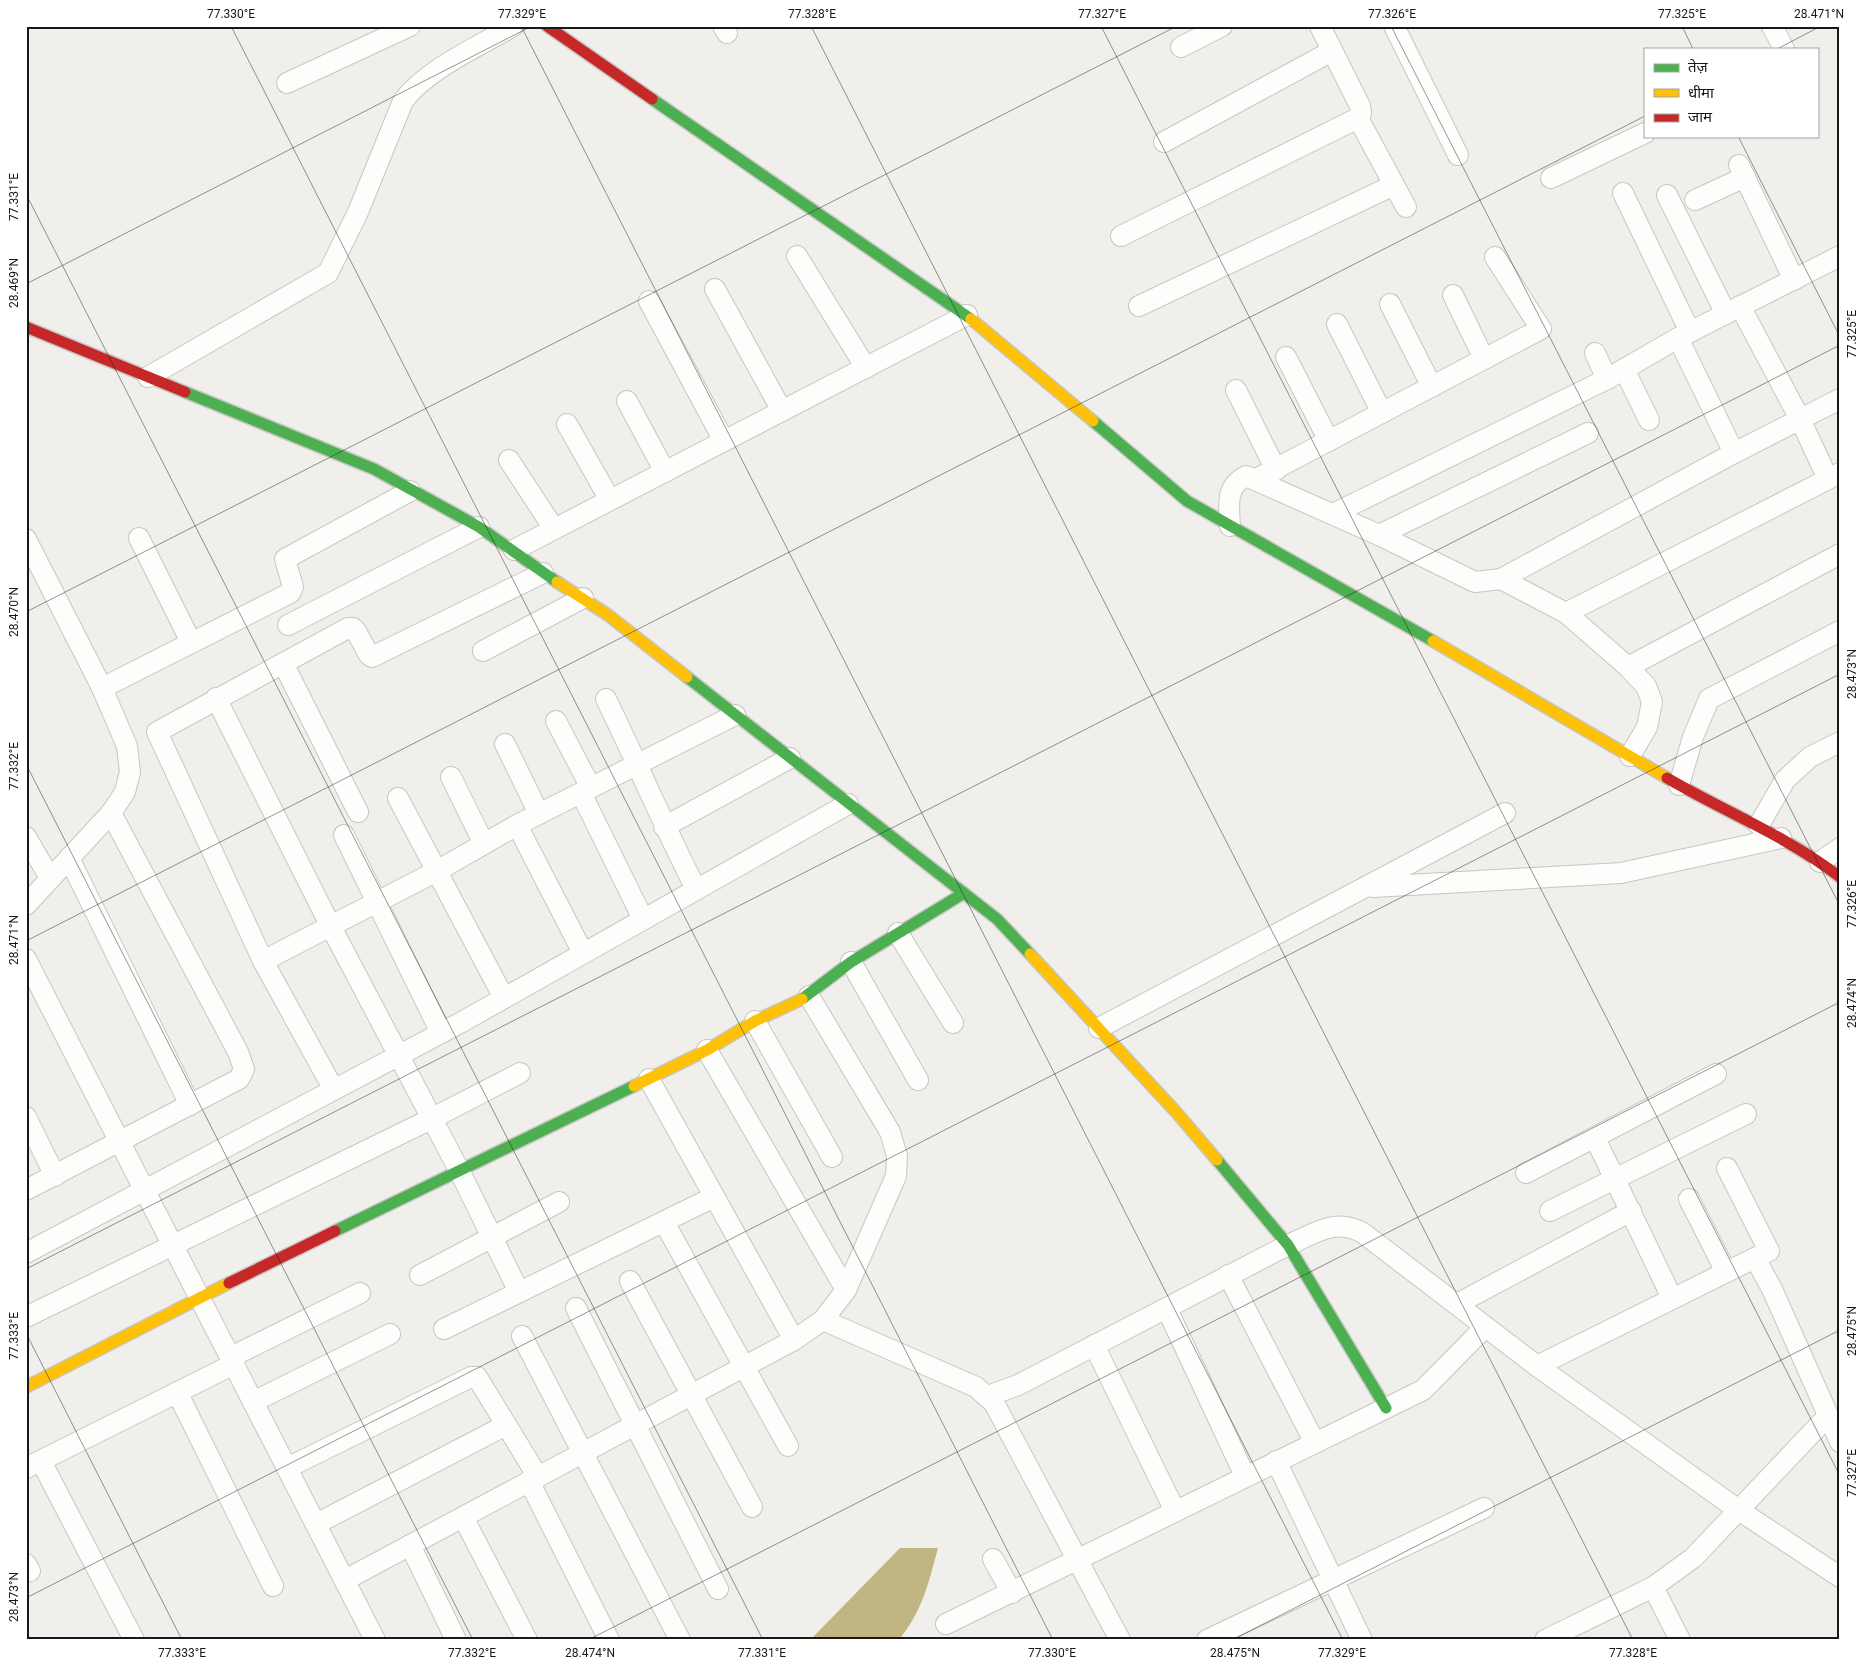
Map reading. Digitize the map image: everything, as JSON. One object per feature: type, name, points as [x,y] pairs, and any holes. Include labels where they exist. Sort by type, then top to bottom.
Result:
[{"type":"street","points":[[287,82],[410,26]]},
{"type":"street","points":[[148,377],[328,273],[358,212],[402,101],[412,89],[428,76],[513,26]]},
{"type":"street","points":[[548,26],[911,279],[967,315],[1187,501],[1679,785],[1759,825],[1820,862],[1840,877]]},
{"type":"street","points":[[1181,47],[1222,26]]},
{"type":"street","points":[[1121,236],[1358,118],[1362,113],[1360,106],[1320,26]]},
{"type":"street","points":[[1394,26],[1458,155]]},
{"type":"street","points":[[1772,26],[1783,48]]},
{"type":"street","points":[[1164,142],[1332,51]]},
{"type":"street","points":[[1358,118],[1406,207]]},
{"type":"street","points":[[1551,178],[1644,133]]},
{"type":"street","points":[[1694,200],[1742,171],[1794,280]]},
{"type":"street","points":[[1139,306],[1394,185]]},
{"type":"street","points":[[1623,193],[1734,453]]},
{"type":"street","points":[[1566,614],[1834,476],[1733,310],[1667,195]]},
{"type":"street","points":[[797,256],[866,368]]},
{"type":"street","points":[[1334,514],[1615,374],[1684,335],[1840,256]]},
{"type":"street","points":[[1256,480],[1541,329],[1495,257]]},
{"type":"street","points":[[715,289],[782,411]]},
{"type":"street","points":[[1453,294],[1484,359]]},
{"type":"street","points":[[649,301],[724,441]]},
{"type":"street","points":[[1390,304],[1432,387]]},
{"type":"street","points":[[514,550],[967,315]]},
{"type":"street","points":[[1337,324],[1382,413]]},
{"type":"street","points":[[26,327],[374,469],[410,491],[479,528],[514,550],[542,573],[583,598],[998,919],[1176,1112],[1288,1245],[1386,1408]]},
{"type":"street","points":[[1595,354],[1615,374],[1649,420]]},
{"type":"street","points":[[1286,356],[1329,441]]},
{"type":"street","points":[[1236,390],[1276,470]]},
{"type":"street","points":[[1230,526],[1228,497],[1238,480],[1246,476],[1380,535],[1475,582],[1501,579],[1734,453],[1840,399]]},
{"type":"street","points":[[627,401],[665,472]]},
{"type":"street","points":[[566,424],[610,500]]},
{"type":"street","points":[[1380,535],[1588,433]]},
{"type":"street","points":[[509,460],[554,530]]},
{"type":"street","points":[[102,688],[290,593],[293,587],[285,559],[410,491]]},
{"type":"street","points":[[288,625],[479,528]]},
{"type":"street","points":[[139,538],[191,642]]},
{"type":"street","points":[[26,539],[102,688],[127,746],[130,772],[124,792],[111,813],[26,905]]},
{"type":"street","points":[[1628,667],[1840,554]]},
{"type":"street","points":[[127,746],[157,732],[216,698],[348,628],[356,631],[369,655],[372,657],[542,573]]},
{"type":"street","points":[[1501,579],[1566,614],[1628,667],[1646,686],[1652,702],[1647,727],[1630,756]]},
{"type":"street","points":[[483,651],[583,598]]},
{"type":"street","points":[[1679,785],[1693,737],[1709,699],[1840,631]]},
{"type":"street","points":[[283,663],[358,812]]},
{"type":"street","points":[[216,698],[397,1056],[459,1170],[519,1292]]},
{"type":"street","points":[[606,699],[638,764],[664,827],[696,889]]},
{"type":"street","points":[[263,960],[376,900],[437,871],[517,824],[735,715]]},
{"type":"street","points":[[556,721],[643,920]]},
{"type":"street","points":[[157,732],[263,960],[334,1090]]},
{"type":"street","points":[[1759,825],[1785,780],[1810,756],[1840,742]]},
{"type":"street","points":[[505,744],[539,814]]},
{"type":"street","points":[[664,827],[790,758]]},
{"type":"street","points":[[451,777],[484,844]]},
{"type":"street","points":[[398,798],[504,998]]},
{"type":"street","points":[[26,1252],[441,1033],[848,804]]},
{"type":"street","points":[[26,1190],[239,1079],[244,1069],[238,1052],[111,813]]},
{"type":"street","points":[[1099,1028],[1505,813]]},
{"type":"street","points":[[517,824],[583,953]]},
{"type":"street","points":[[344,835],[441,1033]]},
{"type":"street","points":[[26,837],[50,878]]},
{"type":"street","points":[[1366,887],[1621,873],[1781,838]]},
{"type":"street","points":[[1820,862],[1840,848]]},
{"type":"street","points":[[69,858],[190,1105]]},
{"type":"street","points":[[26,1387],[199,1298],[707,1050],[755,1021],[809,996],[851,962],[964,893]]},
{"type":"street","points":[[898,933],[953,1023]]},
{"type":"street","points":[[26,959],[375,1640]]},
{"type":"street","points":[[851,962],[918,1080]]},
{"type":"street","points":[[344,1580],[794,1340],[823,1320],[846,1290],[896,1176],[897,1156],[890,1132],[809,996]]},
{"type":"street","points":[[755,1021],[832,1157]]},
{"type":"street","points":[[707,1050],[846,1290]]},
{"type":"street","points":[[26,1317],[431,1119],[520,1072]]},
{"type":"street","points":[[1526,1173],[1716,1074]]},
{"type":"street","points":[[649,1079],[794,1340]]},
{"type":"street","points":[[1550,1211],[1746,1114]]},
{"type":"street","points":[[26,1117],[55,1176]]},
{"type":"street","points":[[1595,1138],[1672,1298]]},
{"type":"street","points":[[1537,1366],[1769,1251],[1727,1168]]},
{"type":"street","points":[[444,1329],[714,1197]]},
{"type":"street","points":[[1689,1199],[1726,1272]]},
{"type":"street","points":[[420,1275],[559,1202]]},
{"type":"street","points":[[1457,1304],[1631,1211]]},
{"type":"street","points":[[664,1222],[788,1446]]},
{"type":"street","points":[[988,1396],[1018,1385],[1288,1245],[1330,1227],[1342,1225],[1354,1228],[1537,1366],[1737,1509],[1835,1566]]},
{"type":"street","points":[[1755,1258],[1772,1289],[1827,1418],[1840,1442]]},
{"type":"street","points":[[1228,1275],[1315,1444]]},
{"type":"street","points":[[630,1281],[752,1508]]},
{"type":"street","points":[[134,1640],[33,1464],[177,1392],[232,1360],[360,1293]]},
{"type":"street","points":[[576,1308],[718,1589]]},
{"type":"street","points":[[1167,1309],[1245,1476]]},
{"type":"street","points":[[823,1320],[976,1387],[988,1396],[994,1403],[1120,1640]]},
{"type":"street","points":[[946,1624],[1423,1390],[1485,1327]]},
{"type":"street","points":[[253,1402],[390,1334]]},
{"type":"street","points":[[522,1336],[680,1640]]},
{"type":"street","points":[[1094,1345],[1175,1511]]},
{"type":"street","points":[[287,1468],[471,1377],[478,1377],[506,1425],[533,1479],[609,1640]]},
{"type":"street","points":[[177,1392],[273,1586]]},
{"type":"street","points":[[1545,1640],[1653,1588],[1693,1558],[1737,1509],[1827,1418]]},
{"type":"street","points":[[316,1524],[506,1425]]},
{"type":"street","points":[[1276,1461],[1362,1640]]},
{"type":"street","points":[[1207,1640],[1484,1508]]},
{"type":"street","points":[[463,1517],[527,1640]]},
{"type":"street","points":[[410,1545],[456,1640]]},
{"type":"street","points":[[993,1559],[1012,1593]]},
{"type":"street","points":[[1653,1588],[1680,1640]]},
{"type":"shaded area","points":[[900,1548],[938,1548],[928,1585],[919,1607],[899,1640],[815,1640],[813,1637]]},
{"type":"traffic: fast","points":[[652,99],[971,319]]},
{"type":"traffic: fast","points":[[185,392],[374,469],[479,527],[557,582]]},
{"type":"traffic: fast","points":[[1093,421],[1187,501],[1433,641]]},
{"type":"traffic: fast","points":[[687,677],[997,919],[1030,954]]},
{"type":"traffic: fast","points":[[802,999],[851,962],[964,893]]},
{"type":"traffic: fast","points":[[335,1231],[634,1086]]},
{"type":"traffic: fast","points":[[1217,1160],[1288,1245],[1386,1408]]},
{"type":"traffic: slow","points":[[971,319],[1093,421]]},
{"type":"traffic: slow","points":[[557,582],[608,615],[687,677]]},
{"type":"traffic: slow","points":[[1433,641],[1667,778]]},
{"type":"traffic: slow","points":[[1030,954],[1176,1112],[1217,1160]]},
{"type":"traffic: slow","points":[[634,1086],[707,1050],[755,1021],[802,999]]},
{"type":"traffic: slow","points":[[26,1387],[229,1283]]},
{"type":"traffic: jam","points":[[547,26],[652,99]]},
{"type":"traffic: jam","points":[[26,327],[185,392]]},
{"type":"traffic: jam","points":[[1667,778],[1776,836],[1840,877]]},
{"type":"traffic: jam","points":[[229,1283],[335,1231]]}]
